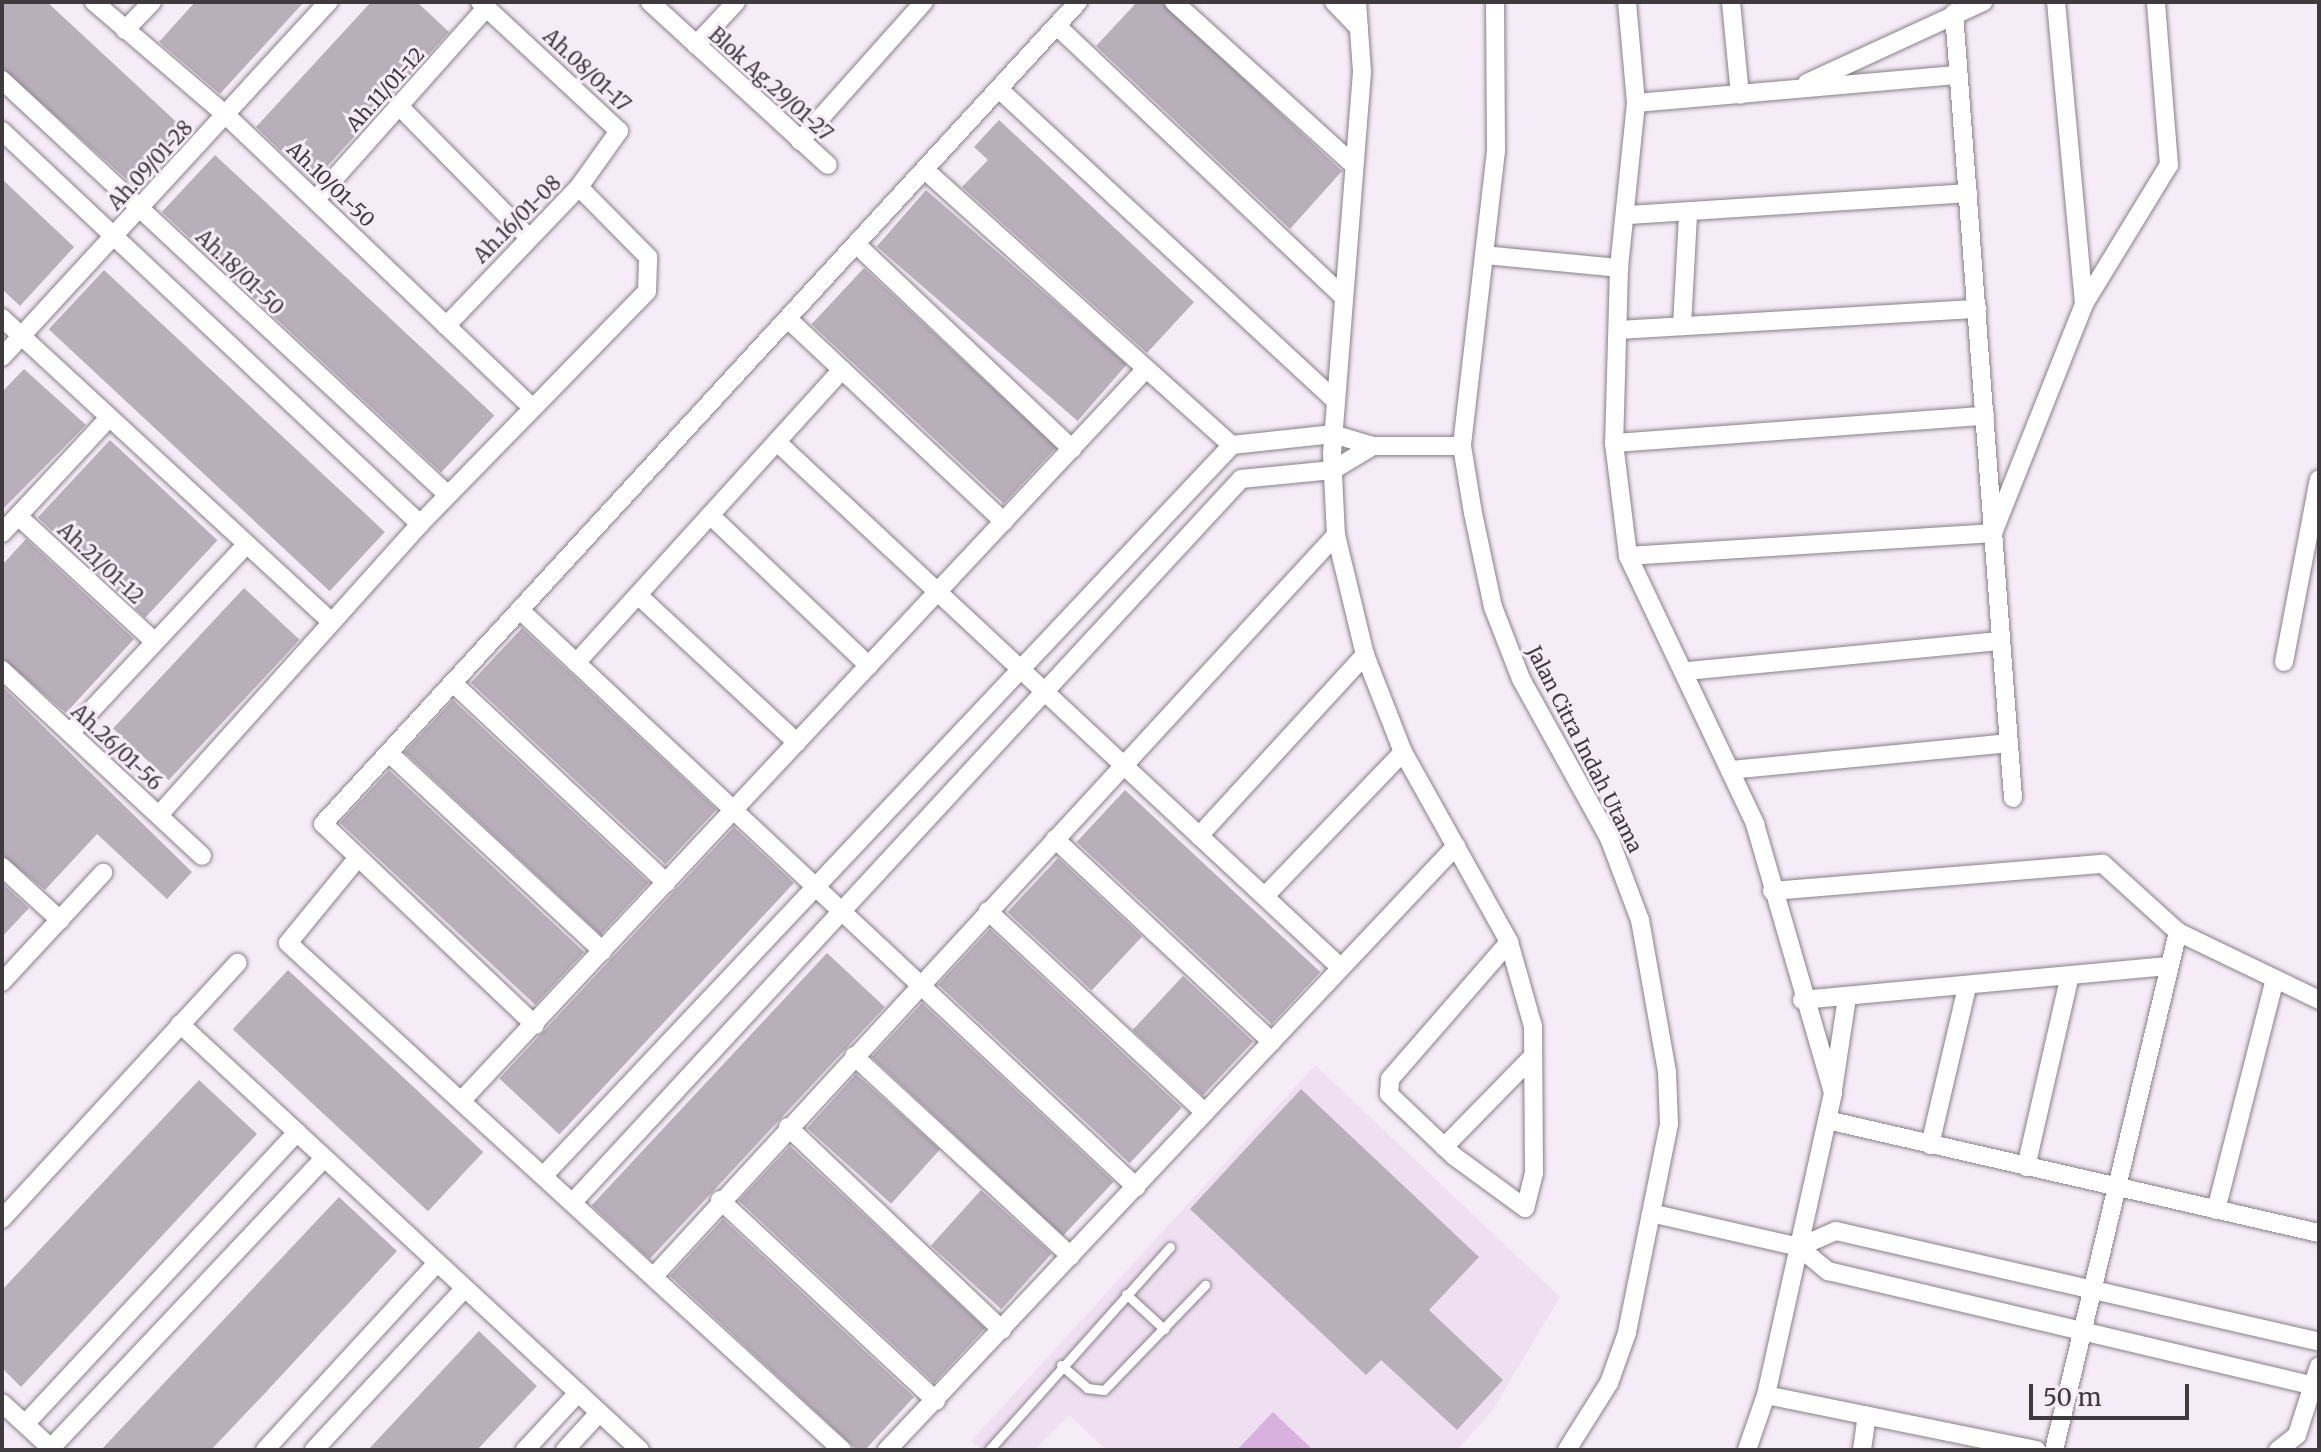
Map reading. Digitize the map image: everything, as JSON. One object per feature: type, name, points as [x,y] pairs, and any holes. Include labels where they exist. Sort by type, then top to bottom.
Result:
[{"type":"street","name":"Ah.10/01-50","points":[[94,2],[227,116],[530,406]]},
{"type":"street","points":[[125,30],[152,2]]},
{"type":"street","name":"Ah.09/01-28","points":[[2,357],[329,2]]},
{"type":"street","name":"Blok Ag.29/01-27","points":[[650,2],[828,165]]},
{"type":"street","points":[[696,45],[736,2]]},
{"type":"street","points":[[800,141],[924,2]]},
{"type":"street","points":[[535,1025],[321,829],[856,244],[1001,91],[1078,2]]},
{"type":"street","points":[[1174,2],[1354,165]]},
{"type":"street","points":[[1334,2],[1359,28]]},
{"type":"street","points":[[1357,2],[1359,28],[1354,165],[1333,434],[1336,535],[1365,655],[1403,752],[1509,942],[1533,1056],[1531,1202],[1516,1206],[1396,1105],[1390,1079],[1509,942]]},
{"type":"street","name":"Jalan Citra Indah Utama","points":[[1495,2],[1496,151],[1462,446],[1493,607],[1521,679],[1609,838],[1640,920],[1667,1072],[1669,1124],[1655,1214],[1609,1383],[1567,1450]]},
{"type":"street","points":[[1627,2],[1636,103],[1630,215],[1619,268],[1614,443],[1628,556],[1687,671],[1730,770],[1772,891],[1802,1000],[1833,1093]]},
{"type":"street","points":[[1731,2],[1740,95]]},
{"type":"street","points":[[1796,89],[1983,2]]},
{"type":"street","points":[[2056,2],[2084,304]]},
{"type":"street","points":[[1993,533],[2084,304],[2170,161],[2156,2]]},
{"type":"street","name":"Ah.11/01-12","points":[[316,199],[483,5]]},
{"type":"street","name":"Ah.08/01-17","points":[[483,5],[614,121],[618,141]]},
{"type":"street","points":[[1954,13],[2013,798]]},
{"type":"street","points":[[1057,26],[1344,297]]},
{"type":"street","points":[[1636,103],[1959,75]]},
{"type":"street","name":"Ah.18/01-50","points":[[2,80],[141,206],[448,495]]},
{"type":"street","points":[[1001,91],[1336,401]]},
{"type":"street","points":[[399,106],[528,237]]},
{"type":"street","points":[[2,131],[420,524]]},
{"type":"street","name":"Ah.16/01-08","points":[[446,326],[579,187],[618,141]]},
{"type":"street","points":[[925,170],[1143,372],[1232,445]]},
{"type":"street","points":[[159,815],[420,524],[530,406],[647,291],[652,278],[648,257],[579,187]]},
{"type":"street","points":[[1630,215],[1688,214],[1968,193]]},
{"type":"street","points":[[1682,326],[1688,214]]},
{"type":"street","points":[[856,244],[1072,449]]},
{"type":"street","points":[[1484,255],[1619,268]]},
{"type":"street","points":[[1619,330],[1977,309]]},
{"type":"street","points":[[2,318],[330,621]]},
{"type":"street","points":[[788,319],[1004,522]]},
{"type":"street","points":[[576,663],[842,370]]},
{"type":"street","points":[[463,1099],[1143,372]]},
{"type":"street","points":[[1614,443],[1985,416]]},
{"type":"street","points":[[2,533],[109,418]]},
{"type":"street","points":[[546,1173],[1017,666],[1232,445],[1333,434],[1373,446],[1462,446]]},
{"type":"street","points":[[777,442],[1341,968]]},
{"type":"street","points":[[573,1202],[1042,690],[1241,479],[1333,470],[1373,446]]},
{"type":"street","points":[[2284,662],[2311,563],[2319,479]]},
{"type":"street","points":[[710,515],[869,666]]},
{"type":"street","name":"Ah.21/01-12","points":[[18,516],[155,642]]},
{"type":"street","points":[[1628,556],[1993,533]]},
{"type":"street","points":[[655,1275],[720,1200],[1336,535]]},
{"type":"street","points":[[70,733],[246,545]]},
{"type":"street","points":[[638,595],[797,743]]},
{"type":"street","points":[[521,611],[1136,1187]]},
{"type":"street","points":[[1687,671],[2001,641]]},
{"type":"street","points":[[1199,836],[1365,655]]},
{"type":"street","name":"Ah.26/01-56","points":[[2,670],[202,856]]},
{"type":"street","points":[[454,684],[667,883]]},
{"type":"street","points":[[1730,770],[2009,743]]},
{"type":"street","points":[[1265,896],[1403,752]]},
{"type":"street","points":[[390,754],[603,951]]},
{"type":"street","points":[[1055,839],[1272,1042]]},
{"type":"street","points":[[887,1450],[1456,846]]},
{"type":"street","points":[[356,860],[288,943],[546,1173],[573,1202],[842,1450]]},
{"type":"street","points":[[1772,891],[2089,862],[2126,878],[2178,932],[2319,1000]]},
{"type":"street","points":[[2,867],[60,920]]},
{"type":"street","points":[[2,982],[103,873]]},
{"type":"street","points":[[988,911],[1205,1113]]},
{"type":"street","points":[[2054,1450],[2178,932]]},
{"type":"street","points":[[2,1219],[237,963]]},
{"type":"street","points":[[1802,1000],[2069,979],[2169,966]]},
{"type":"street","points":[[2026,1167],[2069,979]]},
{"type":"street","points":[[2216,1210],[2275,979]]},
{"type":"street","points":[[1930,1145],[1967,987]]},
{"type":"street","points":[[1745,1446],[1766,1395],[1833,1093],[1847,997]]},
{"type":"street","points":[[180,1024],[640,1450]]},
{"type":"street","points":[[854,1056],[1071,1256]]},
{"type":"street","points":[[1444,1147],[1533,1056]]},
{"type":"street","points":[[1827,1120],[2319,1233]]},
{"type":"street","points":[[788,1127],[1002,1330]]},
{"type":"street","points":[[25,1424],[297,1132]]},
{"type":"street","points":[[2,1403],[52,1449],[324,1158]]},
{"type":"street","points":[[720,1200],[936,1401]]},
{"type":"street","points":[[1655,1214],[1799,1247],[1828,1271],[2315,1386]]},
{"type":"street","points":[[1799,1247],[1836,1231],[2319,1342]]},
{"type":"street","points":[[265,1450],[437,1263]]},
{"type":"street","points":[[314,1450],[465,1288]]},
{"type":"street","points":[[2278,1450],[2297,1435],[2319,1366]]},
{"type":"street","points":[[525,1450],[578,1393]]},
{"type":"street","points":[[1766,1395],[1867,1415],[1965,1443],[2036,1450]]},
{"type":"street","points":[[565,1450],[599,1413]]},
{"type":"street","points":[[1862,1450],[1867,1415]]},
{"type":"lane","points":[[989,1450],[1061,1365],[1170,1247]]},
{"type":"lane","points":[[1061,1365],[1087,1388],[1104,1390],[1205,1285]]},
{"type":"lane","points":[[1126,1294],[1164,1329]]},
{"type":"shaded area","points":[[1315,1065],[1560,1297],[1492,1411],[1457,1450],[1106,1450],[1069,1415],[1035,1450],[981,1450],[971,1441]]},
{"type":"shaded area","points":[[1273,1412],[1313,1450],[1237,1450]]},
{"type":"building","points":[[2,2],[47,2],[185,130],[133,185],[2,68]]},
{"type":"building","points":[[195,2],[304,2],[220,94],[159,42]]},
{"type":"building","points":[[371,2],[417,2],[449,32],[313,182],[256,127]]},
{"type":"building","points":[[1137,2],[1162,2],[1342,171],[1290,229],[1096,46]]},
{"type":"building","points":[[999,120],[1194,302],[1147,353],[962,187],[988,160],[974,147]]},
{"type":"building","points":[[215,155],[494,416],[441,473],[162,212]]},
{"type":"building","points":[[2,179],[74,247],[20,306],[2,289]]},
{"type":"building","points":[[926,190],[1127,365],[1078,421],[877,247]]},
{"type":"building","points":[[864,268],[1056,447],[1004,504],[811,324]]},
{"type":"building","points":[[104,270],[385,532],[330,591],[49,329]]},
{"type":"building","points":[[24,369],[86,425],[2,510],[2,392]]},
{"type":"building","points":[[110,440],[218,540],[145,618],[38,518]]},
{"type":"building","points":[[26,539],[134,639],[66,713],[2,658],[2,565]]},
{"type":"building","points":[[244,588],[300,640],[169,780],[113,728]]},
{"type":"building","points":[[522,628],[717,809],[665,864],[471,683]]},
{"type":"building","points":[[2,686],[192,872],[167,899],[97,834],[45,890],[2,855]]},
{"type":"building","points":[[453,700],[649,883],[601,935],[405,752]]},
{"type":"building","points":[[389,770],[584,952],[535,1005],[340,823]]},
{"type":"building","points":[[1125,790],[1320,972],[1272,1024],[1077,842]]},
{"type":"building","points":[[734,827],[794,883],[559,1135],[499,1079]]},
{"type":"building","points":[[1058,858],[1142,936],[1092,991],[1008,912]]},
{"type":"building","points":[[2,883],[29,908],[2,937]]},
{"type":"building","points":[[990,929],[1182,1108],[1130,1163],[938,985]]},
{"type":"building","points":[[827,953],[885,1007],[649,1259],[592,1205]]},
{"type":"building","points":[[288,970],[483,1152],[428,1211],[233,1029]]},
{"type":"building","points":[[1183,976],[1253,1041],[1203,1096],[1133,1030]]},
{"type":"building","points":[[922,1003],[1114,1182],[1063,1236],[872,1057]]},
{"type":"building","points":[[856,1074],[940,1150],[891,1204],[807,1128]]},
{"type":"building","points":[[199,1080],[257,1134],[21,1387],[2,1368],[2,1290]]},
{"type":"building","points":[[1301,1089],[1479,1257],[1429,1310],[1503,1380],[1457,1430],[1381,1360],[1366,1375],[1190,1209]]},
{"type":"building","points":[[790,1146],[985,1328],[934,1383],[739,1201]]},
{"type":"building","points":[[981,1190],[1052,1254],[1001,1309],[931,1246]]},
{"type":"building","points":[[339,1197],[397,1251],[266,1392],[211,1450],[101,1450]]},
{"type":"building","points":[[723,1219],[914,1397],[865,1450],[857,1450],[670,1276]]},
{"type":"building","points":[[479,1331],[537,1386],[477,1450],[368,1450]]}]
